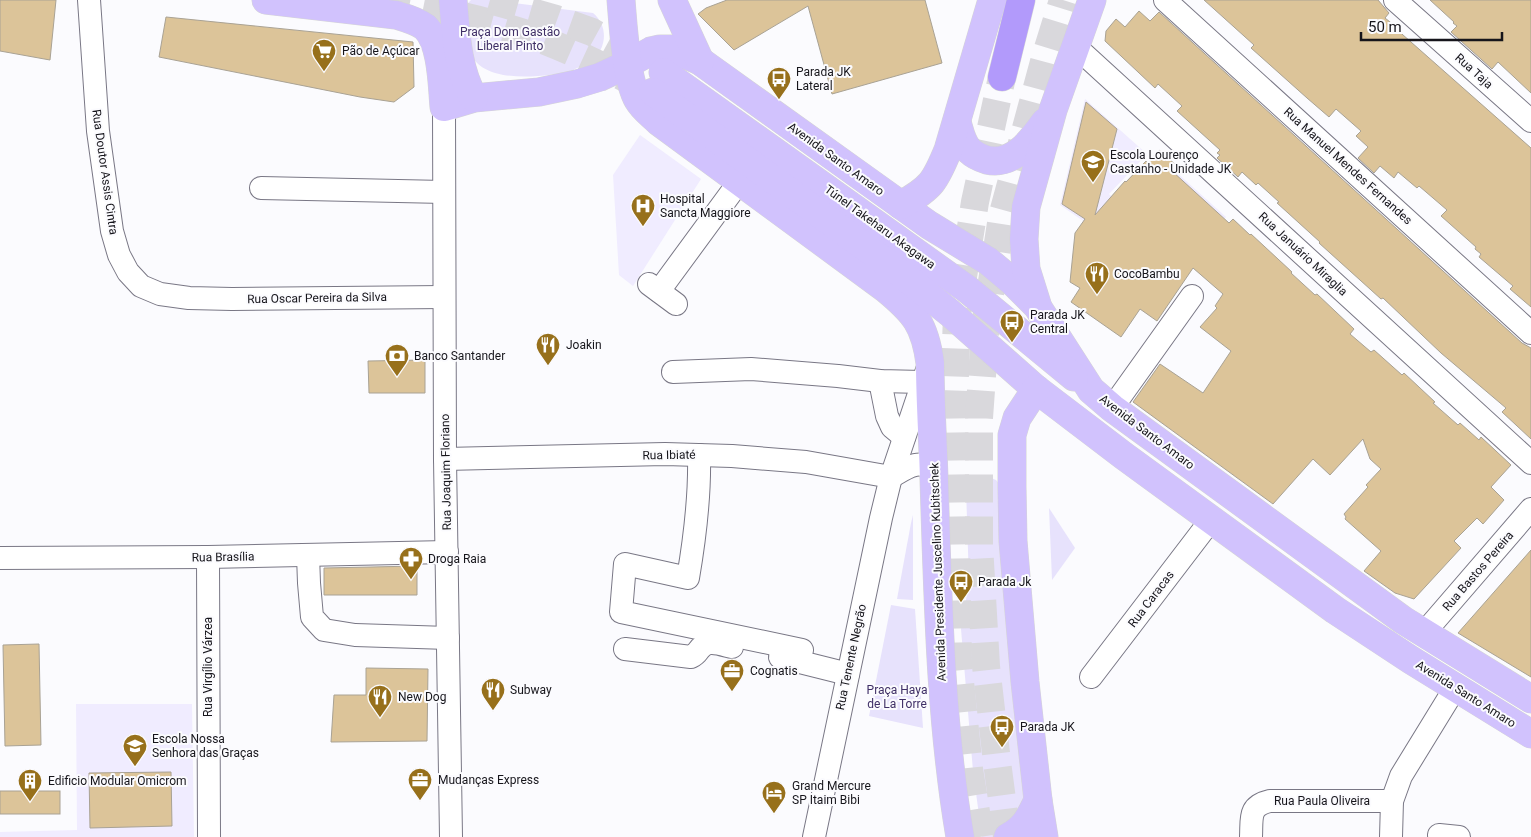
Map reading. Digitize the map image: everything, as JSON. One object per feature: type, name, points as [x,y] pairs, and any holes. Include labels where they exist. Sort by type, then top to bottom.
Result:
[{"type":"highway","points":[[1002,77],[1021,0]]},
{"type":"main road","points":[[266,0],[379,4],[396,15],[423,26],[431,35],[436,48],[444,107],[474,98],[539,92],[577,84],[600,77],[651,51],[660,49],[672,49],[700,61]]},
{"type":"main road","points":[[452,0],[463,72],[467,86],[474,98]]},
{"type":"main road","points":[[672,0],[700,61]]},
{"type":"main road","points":[[901,205],[930,186],[943,164],[992,0]]},
{"type":"main road","points":[[1037,306],[1026,269],[1024,239],[1026,207],[1053,110],[1092,0]]},
{"type":"main road","points":[[617,4],[628,64],[637,99],[659,122],[739,182]]},
{"type":"main road","name":"Avenida Santo Amaro","points":[[700,61],[901,205],[988,261],[1013,282],[1037,306],[1091,390],[1112,408],[1403,620],[1531,699]]},
{"type":"main road","name":"Túnel Takeharu Akagawa","points":[[1036,390],[972,332],[658,82],[967,289],[1091,390]]},
{"type":"main road","points":[[957,122],[963,141],[970,151],[981,158],[994,162],[1007,159],[1022,150],[1053,110]]},
{"type":"main road","name":"Avenida Presidente Juscelino Kubitschek","points":[[739,182],[886,290],[910,311],[920,325],[928,346],[926,372],[934,471],[942,678],[948,742],[965,836]]},
{"type":"main road","points":[[1036,390],[1017,418],[1012,435],[1011,458],[1018,610],[1038,800],[1044,837]]},
{"type":"main road","name":"Avenida Santo Amaro","points":[[1036,390],[1335,610],[1455,688],[1531,734]]},
{"type":"main road","points":[[1008,837],[1018,832],[1029,819],[1038,800]]},
{"type":"street","name":"Rua Doutor Assis Cintra","points":[[89,0],[98,132],[112,231],[119,254],[128,272],[141,286],[160,294],[190,298]]},
{"type":"street","name":"Rua Manuel Mendes Fernandes","points":[[1165,0],[1531,333]]},
{"type":"street","name":"Rua Taja","points":[[1396,0],[1531,121]]},
{"type":"street","name":"Rua Januário Miraglia","points":[[1075,46],[1531,463]]},
{"type":"street","name":"Rua Joaquim Floriano","points":[[444,107],[445,459],[451,837]]},
{"type":"street","points":[[661,293],[739,182]]},
{"type":"street","points":[[261,188],[444,192]]},
{"type":"street","points":[[1112,408],[1192,296]]},
{"type":"street","name":"Rua Oscar Pereira da Silva","points":[[190,298],[444,297]]},
{"type":"street","points":[[673,372],[751,369],[838,376],[880,382],[926,372]]},
{"type":"street","name":"Rua Tenente Negrão","points":[[814,837],[866,584],[892,477],[926,372]]},
{"type":"street","points":[[880,382],[887,416],[892,427],[904,438]]},
{"type":"street","points":[[699,455],[700,489],[688,578],[625,564],[621,612],[802,650]]},
{"type":"street","name":"Rua Ibiaté","points":[[445,459],[699,455],[806,462],[892,477]]},
{"type":"street","points":[[892,477],[911,466],[921,464],[929,466],[934,471]]},
{"type":"street","name":"Rua Bastos Pereira","points":[[1424,633],[1531,509]]},
{"type":"street","name":"Rua Caracas","points":[[1091,677],[1211,520]]},
{"type":"street","name":"Rua Brasília","points":[[0,558],[208,557],[447,552]]},
{"type":"street","points":[[308,555],[312,617],[324,630],[355,635],[448,638]]},
{"type":"street","name":"Rua Virgílio Várzea","points":[[208,557],[209,837]]},
{"type":"street","points":[[625,649],[691,657],[698,654],[702,646],[709,642],[768,654],[848,674]]},
{"type":"street","points":[[1392,837],[1392,801],[1401,776],[1455,688]]},
{"type":"street","name":"Rua Paula Oliveira","points":[[1251,837],[1254,810],[1260,803],[1270,801],[1392,801]]},
{"type":"shaded area","name":"Escola Lourenço Castanho - Unidade JK","points":[[1085,99],[1147,154],[1109,194],[1134,218],[1175,171],[1226,217],[1185,264],[1121,247],[1060,205]]},
{"type":"shaded area","name":"Hospital Sancta Maggiore","points":[[640,135],[701,179],[633,286],[619,275],[613,175]]},
{"type":"shaded area","name":"Escola Nossa Senhora das Graças","points":[[76,704],[192,704],[194,837],[0,837],[0,832],[77,830]]},
{"type":"green space","name":"Praça Dom Gastão Liberal Pinto","points":[[471,0],[490,0],[593,13],[602,24],[604,31],[603,45],[596,57],[572,71],[547,75],[517,76],[502,75],[489,71],[478,64],[471,54],[468,3]]},
{"type":"green space","points":[[984,475],[996,480],[1003,488],[1041,837],[982,837],[973,771],[961,629],[969,582],[966,488],[972,480]]},
{"type":"green space","points":[[1049,508],[1075,548],[1052,580]]},
{"type":"green space","points":[[913,515],[913,600],[897,599],[911,523]]},
{"type":"green space","name":"Praça Haya de La Torre","points":[[891,605],[915,609],[923,728],[869,716]]},
{"type":"building","points":[[0,0],[56,0],[50,60],[0,51]]},
{"type":"building","points":[[727,0],[925,0],[942,63],[832,94],[808,6],[734,50],[698,14],[706,8]]},
{"type":"building","points":[[1204,0],[1378,0],[1389,13],[1385,18],[1394,27],[1531,148],[1531,307],[1510,289],[1513,286],[1479,257],[1481,254],[1475,249],[1476,247],[1441,216],[1447,210],[1419,186],[1417,188],[1398,172],[1394,178],[1380,166],[1374,173],[1358,158],[1368,147],[1356,136],[1361,131],[1336,109],[1329,117],[1251,48],[1254,45]]},
{"type":"building","points":[[1430,0],[1531,0],[1531,93],[1498,62],[1492,69],[1451,32],[1457,26]]},
{"type":"building","points":[[1139,11],[1150,21],[1159,12],[1522,343],[1531,348],[1531,439],[1502,412],[1506,408],[1441,353],[1383,298],[1381,299],[1319,243],[1258,183],[1256,185],[1242,172],[1238,177],[1217,158],[1220,155],[1217,153],[1220,150],[1177,111],[1182,106],[1158,84],[1155,88],[1105,41],[1106,31],[1116,19],[1125,27]]},
{"type":"building","name":"Pão de Açúcar","points":[[166,17],[413,42],[414,87],[394,102],[159,57]]},
{"type":"building","points":[[1086,102],[1117,129],[1095,215],[1125,181],[1146,161],[1148,163],[1159,150],[1177,166],[1172,171],[1229,223],[1233,219],[1251,234],[1291,273],[1315,295],[1317,294],[1354,329],[1350,334],[1371,352],[1374,350],[1402,375],[1404,373],[1458,425],[1460,423],[1479,440],[1481,437],[1511,465],[1491,487],[1504,500],[1483,524],[1477,518],[1454,541],[1461,548],[1414,599],[1395,593],[1364,571],[1381,551],[1345,519],[1344,514],[1381,469],[1370,459],[1363,439],[1330,475],[1313,459],[1273,504],[1133,402],[1160,364],[1203,393],[1231,351],[1200,327],[1217,308],[1215,306],[1223,294],[1193,268],[1157,321],[1140,309],[1121,337],[1071,302],[1080,288],[1070,282],[1075,233],[1085,219],[1062,204]]},
{"type":"building","name":"Banco Santander","points":[[425,360],[425,393],[369,393],[368,361]]},
{"type":"building","points":[[1531,550],[1531,677],[1458,633]]},
{"type":"building","points":[[417,566],[417,595],[324,595],[324,568]]},
{"type":"building","points":[[39,644],[41,745],[5,746],[3,645]]},
{"type":"building","name":"New Dog","points":[[366,668],[428,669],[427,741],[331,742],[334,695],[366,695]]},
{"type":"building","points":[[171,772],[172,826],[90,828],[89,773]]},
{"type":"building","name":"Edificio Modular Omicrom","points":[[0,791],[60,791],[60,814],[0,814]]},
{"type":"tunnel","points":[[382,0],[437,10],[509,28],[554,44],[631,81]]},
{"type":"tunnel","points":[[490,0],[556,19],[592,32],[643,60]]},
{"type":"tunnel","points":[[1007,837],[986,666],[979,545],[979,418],[986,320],[1002,217],[1045,58],[1063,0]]},
{"type":"tunnel","points":[[980,837],[969,769],[958,662],[954,404],[957,314],[975,202],[1002,77]]},
{"type":"place","name":"Pão de Açúcar","points":[[324,72]]},
{"type":"place","name":"Parada JK Lateral","points":[[779,100]]},
{"type":"place","name":"Escola Lourenço Castanho - Unidade JK","points":[[1093,183]]},
{"type":"place","name":"Hospital Sancta Maggiore","points":[[643,227]]},
{"type":"place","name":"CocoBambu","points":[[1097,295]]},
{"type":"place","name":"Parada JK Central","points":[[1012,343]]},
{"type":"place","name":"Joakin","points":[[548,366]]},
{"type":"place","name":"Banco Santander","points":[[397,377]]},
{"type":"place","name":"Droga Raia","points":[[411,580]]},
{"type":"place","name":"Parada Jk","points":[[961,603]]},
{"type":"place","name":"Cognatis","points":[[732,692]]},
{"type":"place","name":"Subway","points":[[493,711]]},
{"type":"place","name":"New Dog","points":[[380,718]]},
{"type":"place","name":"Parada JK","points":[[1002,748]]},
{"type":"place","name":"Escola Nossa Senhora das Graças","points":[[135,767]]},
{"type":"place","name":"Mudanças Express","points":[[420,801]]},
{"type":"place","name":"Edificio Modular Omicrom","points":[[30,802]]},
{"type":"place","name":"Grand Mercure SP Itaim Bibi","points":[[774,814]]}]
